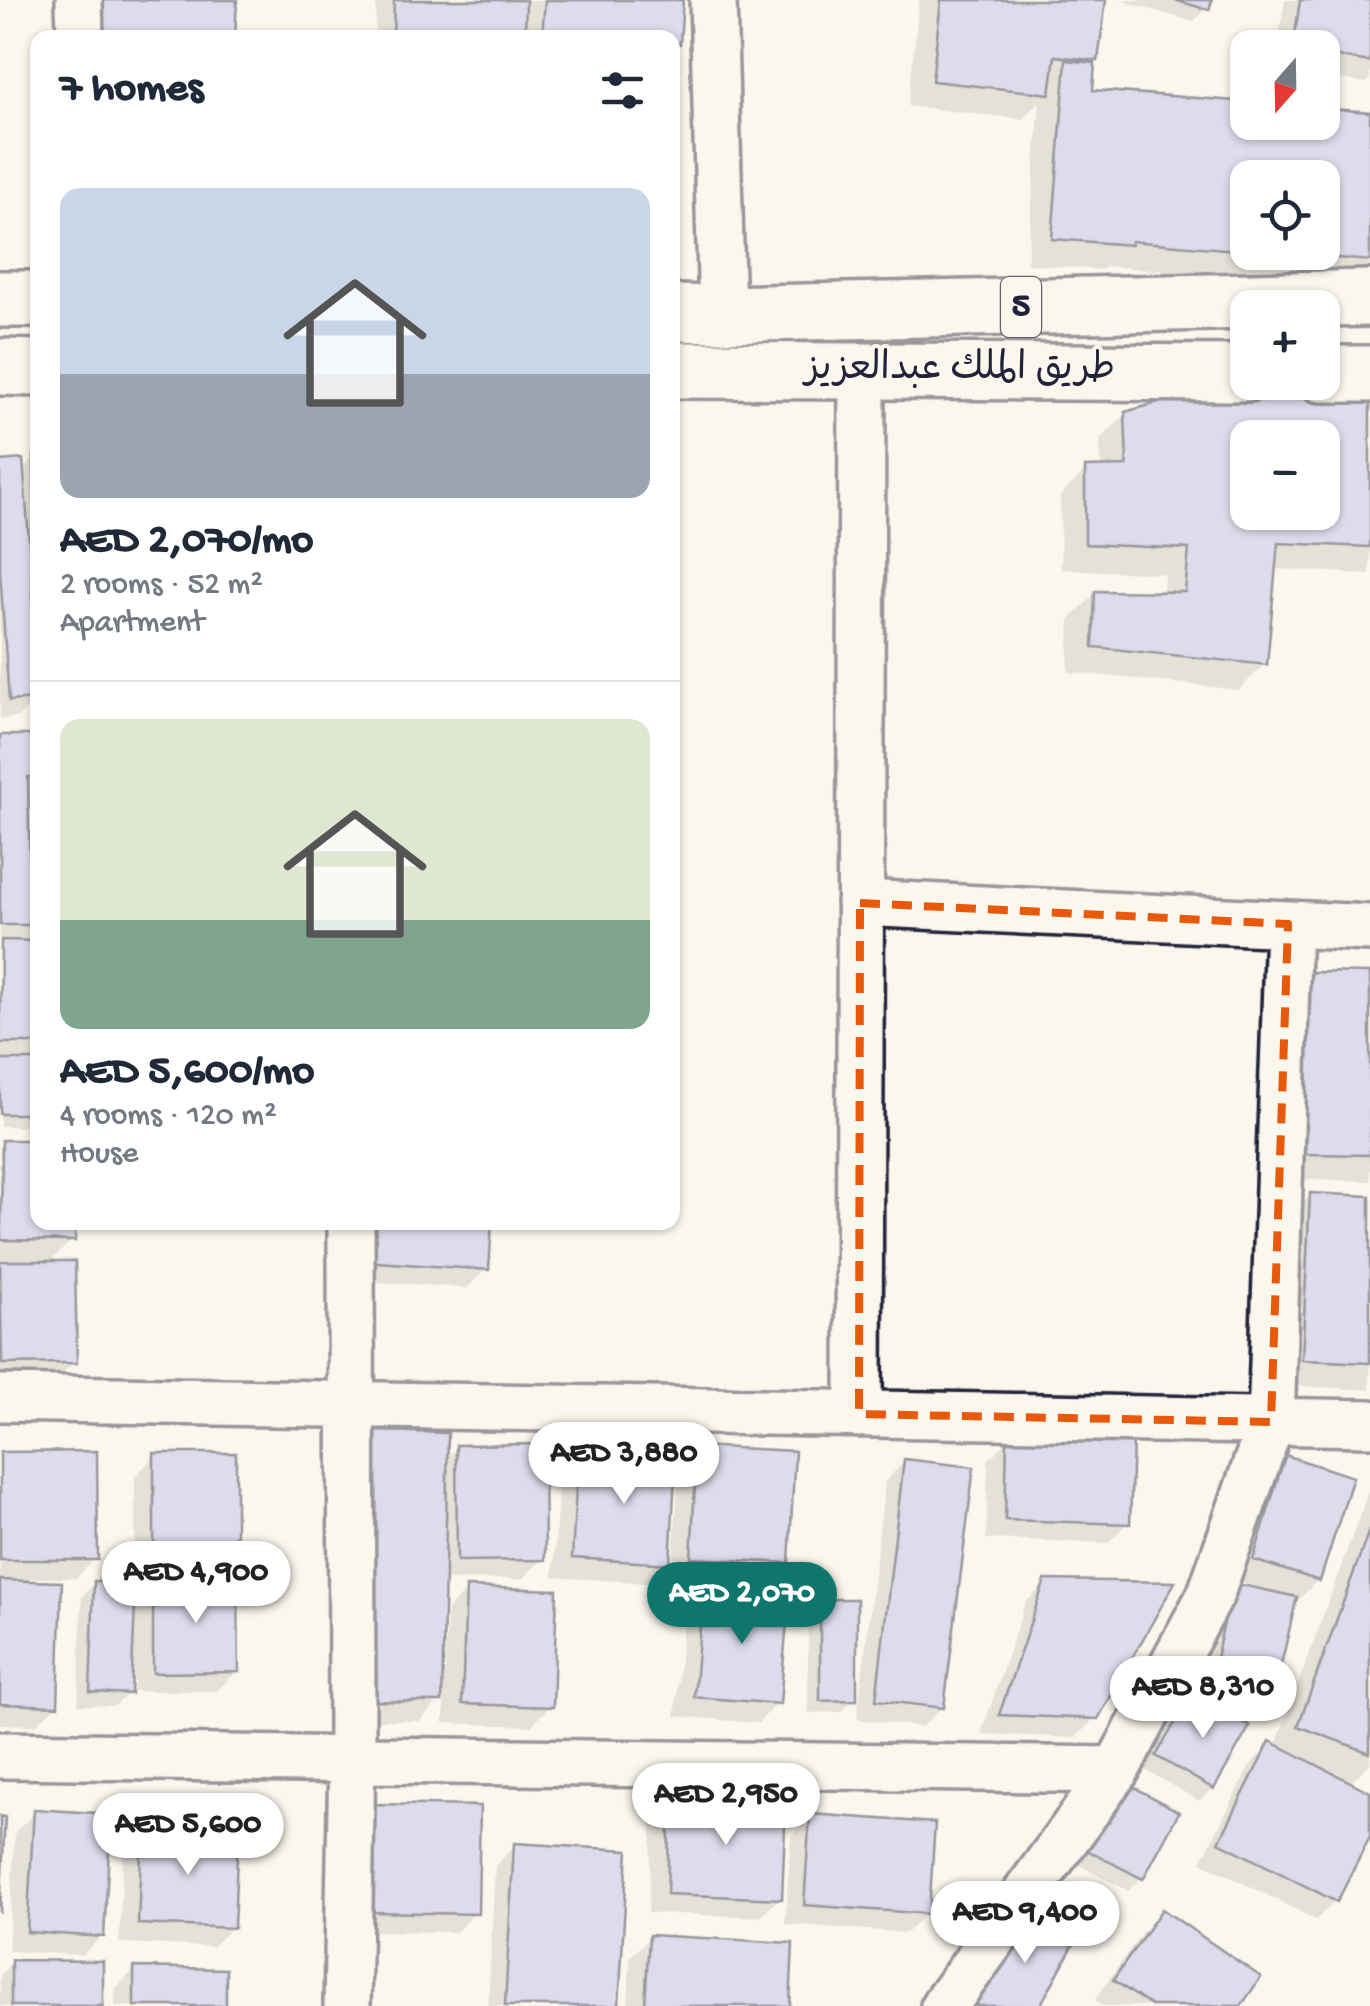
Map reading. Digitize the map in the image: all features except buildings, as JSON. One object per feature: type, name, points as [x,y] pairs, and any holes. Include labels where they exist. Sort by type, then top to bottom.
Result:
[{"type":"highway","points":[[0,299],[30,298]]},
{"type":"highway","name":"طريق الملك عبدالعزيز","points":[[697,314],[1370,298]]},
{"type":"highway","points":[[0,367],[30,368]]},
{"type":"highway","name":"طريق الملك عبدالعزيز","points":[[680,370],[1230,373]]},
{"type":"highway","points":[[1340,374],[1370,374]]},
{"type":"street","points":[[79,0],[80,30]]},
{"type":"street","points":[[697,314],[713,0]]},
{"type":"street","points":[[859,1414],[862,369]]},
{"type":"street","points":[[860,902],[1370,928]]},
{"type":"street","points":[[944,2006],[1116,1770],[1210,1596],[1271,1422],[1288,924]]},
{"type":"street","points":[[347,2006],[352,1758],[351,1230]]},
{"type":"street","points":[[0,1398],[1370,1424]]},
{"type":"street","points":[[0,1755],[1116,1770]]},
{"type":"highlighted area","points":[[860,903],[1288,924],[1271,1422],[859,1414]]}]
